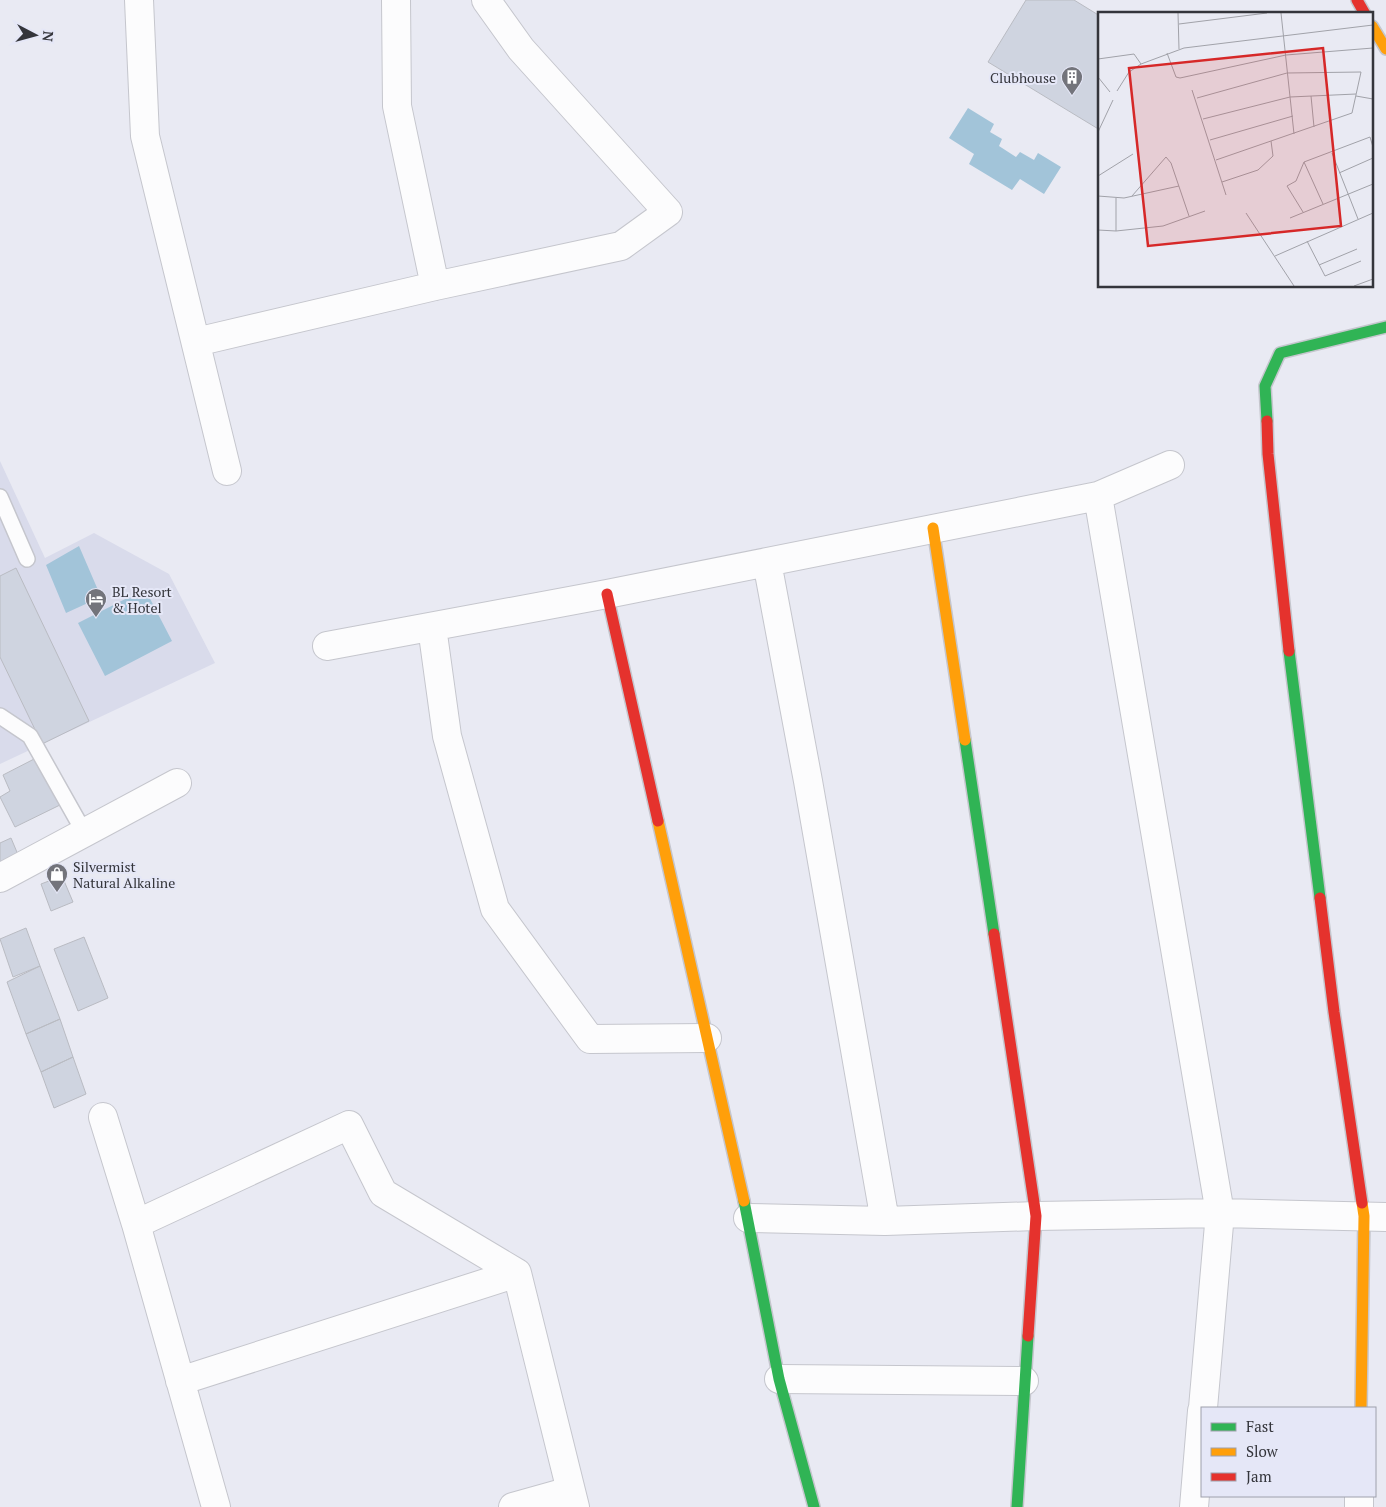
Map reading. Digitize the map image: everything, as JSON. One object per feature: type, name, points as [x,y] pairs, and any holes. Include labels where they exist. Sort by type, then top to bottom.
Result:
[{"type":"street","points":[[139,0],[145,136],[227,471]]},
{"type":"street","points":[[396,0],[397,106],[435,286]]},
{"type":"street","points":[[196,342],[435,286],[621,246],[668,212],[520,49],[486,0]]},
{"type":"street","points":[[1357,0],[1364,12]]},
{"type":"street","points":[[1374,29],[1386,49]]},
{"type":"street","points":[[1360,1407],[1375,1217],[1334,1012],[1295,704],[1268,454],[1265,386],[1280,353],[1386,327]]},
{"type":"street","points":[[327,646],[607,594],[1098,496],[1170,464]]},
{"type":"street","points":[[1098,496],[1220,1213],[1202,1407]]},
{"type":"street","points":[[933,528],[1036,1216],[1017,1507]]},
{"type":"street","points":[[767,562],[808,780],[885,1221]]},
{"type":"street","points":[[607,594],[748,1218],[779,1379],[814,1507]]},
{"type":"street","points":[[432,627],[447,736],[494,910],[590,1039],[707,1038]]},
{"type":"street","points":[[0,878],[177,783]]},
{"type":"street","points":[[103,1117],[136,1224],[216,1507]]},
{"type":"street","points":[[136,1224],[349,1125],[383,1193],[517,1273],[573,1499],[513,1507]]},
{"type":"street","points":[[748,1218],[885,1221],[1220,1213],[1375,1217]]},
{"type":"street","points":[[180,1381],[517,1273]]},
{"type":"street","points":[[779,1379],[1024,1381]]},
{"type":"street","points":[[1194,1507],[1201,1422]]},
{"type":"lane","points":[[0,497],[27,559]]},
{"type":"lane","points":[[0,716],[30,736],[84,832]]},
{"type":"shaded area","name":"BL Resort & Hotel","points":[[0,461],[45,558],[94,533],[169,574],[215,663],[0,764]]},
{"type":"water","points":[[968,108],[994,124],[990,132],[1002,139],[999,146],[1016,157],[1020,152],[1034,160],[1038,153],[1061,167],[1044,194],[1020,179],[1012,190],[969,164],[974,154],[949,138]]},
{"type":"water","points":[[79,546],[101,597],[66,613],[46,565]]},
{"type":"water","points":[[145,589],[172,641],[105,676],[78,623]]},
{"type":"building","name":"Clubhouse","points":[[1026,0],[1074,0],[1098,15],[1098,129],[988,62]]},
{"type":"building","points":[[16,568],[89,721],[42,744],[0,657],[0,576]]},
{"type":"building","points":[[38,757],[62,804],[15,827],[0,797],[10,791],[3,775]]},
{"type":"building","points":[[11,838],[19,857],[0,866],[0,843]]},
{"type":"building","name":"Silvermist Natural Alkaline","points":[[62,876],[73,902],[51,911],[41,884]]},
{"type":"building","points":[[26,928],[40,966],[13,977],[0,939]]},
{"type":"building","points":[[84,937],[108,998],[78,1011],[54,949]]},
{"type":"building","points":[[40,966],[60,1019],[26,1034],[7,982]]},
{"type":"building","points":[[60,1019],[73,1057],[41,1072],[26,1034]]},
{"type":"building","points":[[73,1057],[86,1094],[54,1108],[41,1072]]},
{"type":"traffic: fast","points":[[1267,421],[1265,386],[1280,353],[1386,327]]},
{"type":"traffic: fast","points":[[1289,651],[1320,898]]},
{"type":"traffic: fast","points":[[965,740],[994,934]]},
{"type":"traffic: fast","points":[[744,1201],[779,1379],[814,1507]]},
{"type":"traffic: fast","points":[[1017,1507],[1028,1336]]},
{"type":"traffic: slow","points":[[1374,29],[1386,49]]},
{"type":"traffic: slow","points":[[933,528],[965,740]]},
{"type":"traffic: slow","points":[[658,821],[744,1201]]},
{"type":"traffic: slow","points":[[1361,1407],[1364,1216],[1362,1203]]},
{"type":"traffic: jam","points":[[1357,0],[1364,12]]},
{"type":"traffic: jam","points":[[1267,421],[1268,454],[1289,651]]},
{"type":"traffic: jam","points":[[607,594],[658,821]]},
{"type":"traffic: jam","points":[[1320,898],[1334,1012],[1362,1203]]},
{"type":"traffic: jam","points":[[994,934],[1036,1216],[1028,1336]]},
{"type":"place","name":"Clubhouse","points":[[1072,96]]},
{"type":"place","name":"BL Resort & Hotel","points":[[96,618]]},
{"type":"place","name":"Silvermist Natural Alkaline","points":[[57,893]]}]
